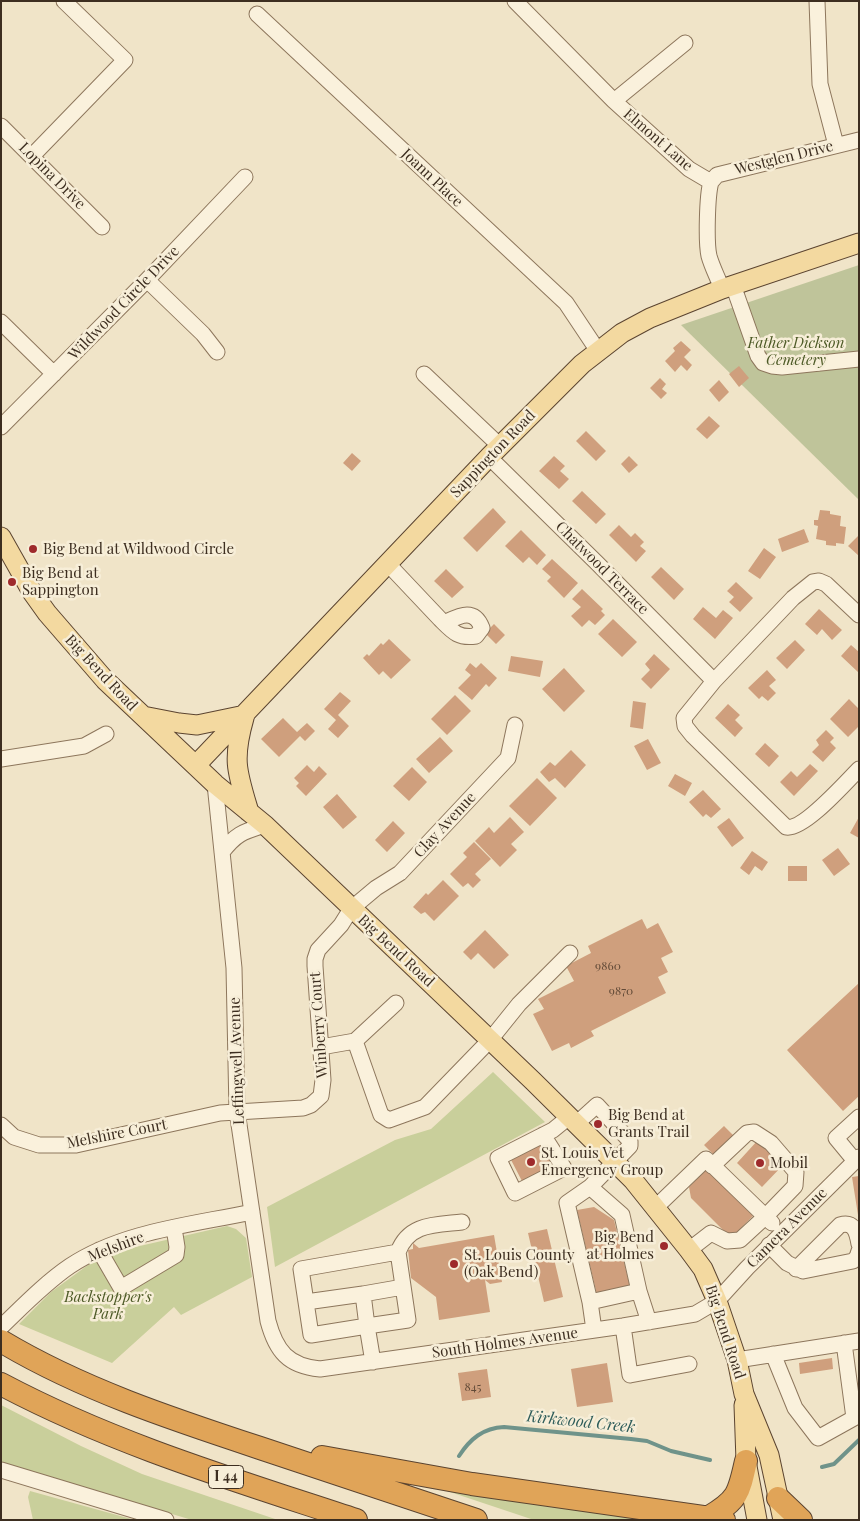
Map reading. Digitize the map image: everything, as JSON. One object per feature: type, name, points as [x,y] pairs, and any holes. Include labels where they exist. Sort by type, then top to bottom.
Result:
[{"type":"highway","name":"I 44","points":[[1,1341],[63,1373],[123,1400],[185,1423],[476,1520]]},
{"type":"highway","name":"I 44","points":[[1,1384],[36,1403],[87,1426],[146,1449],[356,1520]]},
{"type":"highway","points":[[248,1444],[472,1484],[716,1519],[737,1496],[746,1461]]},
{"type":"highway","points":[[778,1498],[801,1520]]},
{"type":"main road","name":"Sappington Road","points":[[196,765],[494,452],[582,364],[598,351],[622,333],[650,318],[728,287],[859,244]]},
{"type":"main road","name":"Big Bend Road","points":[[1,537],[6,552],[47,613],[104,680],[215,784],[265,825],[490,1040],[615,1162],[690,1250],[703,1269],[717,1301],[737,1360],[744,1394],[746,1461],[757,1520]]},
{"type":"main road","points":[[142,716],[197,725],[245,715],[238,739],[236,760],[239,780],[249,812]]},
{"type":"main road","name":"Big Bend Road","points":[[744,1394],[769,1455],[783,1520]]},
{"type":"street","points":[[32,156],[125,60],[64,1]]},
{"type":"street","name":"Elmont Lane","points":[[515,1],[614,101],[689,169],[711,182]]},
{"type":"street","points":[[817,1],[820,84],[836,145]]},
{"type":"street","name":"Joann Place","points":[[257,14],[566,303],[598,351]]},
{"type":"street","name":"Elmont Lane","points":[[614,101],[684,43]]},
{"type":"street","name":"Lopina Drive","points":[[1,126],[102,227]]},
{"type":"street","name":"Westglen Drive","points":[[711,182],[718,175],[859,140]]},
{"type":"street","name":"Wildwood Circle Drive","points":[[1,428],[147,280],[245,177]]},
{"type":"street","points":[[711,182],[708,202],[709,254],[728,287],[758,356],[763,363],[782,367],[859,359]]},
{"type":"street","points":[[147,280],[203,334],[217,352]]},
{"type":"street","points":[[1,322],[54,374]]},
{"type":"street","name":"Chatwood Terrace","points":[[424,374],[597,563],[714,681]]},
{"type":"street","points":[[388,564],[444,623]]},
{"type":"street","points":[[859,615],[826,584],[820,581],[814,582],[793,598],[714,681],[684,718],[684,726],[692,736],[786,828],[800,825],[859,769]]},
{"type":"street","name":"Clay Avenue","points":[[351,909],[376,888],[400,873],[508,758],[515,725]]},
{"type":"street","points":[[1,759],[84,746],[106,734]]},
{"type":"street","name":"Leffingwell Avenue","points":[[215,784],[234,968],[237,1111],[268,1320],[282,1353],[290,1360]]},
{"type":"street","points":[[222,852],[242,832],[265,825]]},
{"type":"street","name":"Winberry Court","points":[[237,1111],[256,1112],[303,1108],[316,1102],[321,1096],[323,1090],[315,959],[318,950],[341,925],[351,909]]},
{"type":"street","points":[[355,1041],[381,1115],[389,1120],[425,1107],[490,1040],[519,1004],[570,954]]},
{"type":"street","points":[[321,1047],[355,1041],[396,1003]]},
{"type":"street","points":[[544,1135],[595,1106],[600,1106],[630,1141],[630,1146],[590,1187],[567,1203],[590,1302],[594,1330]]},
{"type":"street","name":"Melshire Court","points":[[1,1125],[14,1137],[39,1145],[76,1145],[220,1113],[237,1111]]},
{"type":"street","points":[[857,1159],[836,1138],[859,1116]]},
{"type":"street","points":[[690,1250],[711,1233],[727,1242],[740,1240],[766,1217],[795,1186],[796,1172],[771,1143],[754,1132],[747,1133],[712,1166]]},
{"type":"street","points":[[655,1208],[706,1159],[782,1233]]},
{"type":"street","name":"Camera Avenue","points":[[717,1301],[769,1245],[857,1159]]},
{"type":"street","points":[[590,1187],[622,1215],[639,1291],[649,1322]]},
{"type":"street","name":"Melshire","points":[[1,1327],[52,1279],[99,1250],[139,1236],[252,1212]]},
{"type":"street","points":[[398,1252],[301,1269],[311,1335],[408,1320],[398,1252],[402,1242],[419,1228],[462,1222]]},
{"type":"street","points":[[796,1268],[840,1226],[846,1224],[855,1228],[859,1244]]},
{"type":"street","points":[[99,1250],[120,1288],[176,1255],[178,1247],[174,1228]]},
{"type":"street","points":[[769,1245],[796,1268],[803,1271],[853,1261],[859,1251]]},
{"type":"street","points":[[306,1302],[403,1287]]},
{"type":"street","points":[[590,1302],[639,1291]]},
{"type":"street","points":[[363,1294],[372,1362]]},
{"type":"street","name":"South Holmes Avenue","points":[[290,1360],[309,1368],[320,1369],[372,1362],[695,1314],[717,1301]]},
{"type":"street","points":[[623,1326],[630,1375],[689,1364]]},
{"type":"street","points":[[737,1360],[859,1341]]},
{"type":"street","points":[[773,1354],[795,1408],[818,1438],[854,1418],[844,1343]]},
{"type":"street","points":[[1,1470],[166,1520]]},
{"type":"green space","name":"Father Dickson Cemetery","points":[[859,265],[859,500],[681,325]]},
{"type":"green space","points":[[493,1072],[545,1122],[275,1267],[267,1207],[395,1140],[431,1129]]},
{"type":"green space","name":"Backstopper's Park","points":[[227,1226],[236,1229],[246,1238],[252,1277],[181,1315],[174,1307],[112,1363],[19,1324],[51,1292],[88,1265],[118,1251]]},
{"type":"green space","points":[[1,1405],[81,1446],[142,1474],[278,1520],[192,1520],[1,1463]]},
{"type":"green space","points":[[420,1482],[679,1520],[534,1520]]},
{"type":"green space","points":[[30,1491],[135,1520],[33,1520],[28,1497]]},
{"type":"building","points":[[681,341],[691,350],[684,357],[692,365],[687,371],[681,365],[675,372],[665,361],[675,351],[673,348]]},
{"type":"building","points":[[739,366],[749,378],[739,387],[729,374]]},
{"type":"building","points":[[660,378],[666,384],[662,389],[667,393],[661,399],[650,388]]},
{"type":"building","points":[[719,380],[729,392],[719,402],[709,390]]},
{"type":"building","points":[[709,416],[720,426],[707,439],[696,429]]},
{"type":"building","points":[[586,431],[606,451],[596,461],[576,441]]},
{"type":"building","points":[[352,453],[361,461],[352,471],[343,463]]},
{"type":"building","points":[[554,456],[565,466],[560,471],[569,479],[559,489],[539,471]]},
{"type":"building","points":[[629,456],[638,465],[629,473],[621,464]]},
{"type":"building","points":[[582,491],[606,514],[596,524],[572,501]]},
{"type":"building","points":[[493,508],[506,522],[477,552],[463,538]]},
{"type":"building","points":[[820,510],[830,511],[830,514],[841,516],[840,526],[846,527],[844,544],[836,543],[836,546],[826,545],[826,541],[816,539],[818,526],[814,525],[814,520],[818,520]]},
{"type":"building","points":[[619,525],[631,537],[635,533],[644,542],[640,546],[646,551],[636,562],[609,535]]},
{"type":"building","points":[[804,529],[809,542],[782,552],[778,539]]},
{"type":"building","points":[[521,530],[546,555],[537,565],[529,557],[523,563],[505,546]]},
{"type":"building","points":[[859,535],[859,556],[848,546]]},
{"type":"building","points":[[764,548],[776,557],[760,579],[748,571]]},
{"type":"building","points":[[552,559],[578,583],[564,598],[547,581],[551,577],[542,569]]},
{"type":"building","points":[[661,567],[684,589],[674,600],[651,577]]},
{"type":"building","points":[[446,569],[464,587],[452,598],[434,581]]},
{"type":"building","points":[[736,582],[753,598],[740,612],[729,602],[734,597],[727,591]]},
{"type":"building","points":[[582,589],[603,609],[601,611],[605,615],[595,625],[589,620],[582,627],[571,616],[581,607],[572,599]]},
{"type":"building","points":[[703,607],[716,618],[723,610],[733,618],[715,639],[693,619]]},
{"type":"building","points":[[819,609],[842,630],[832,640],[822,629],[817,635],[805,624]]},
{"type":"building","points":[[613,619],[637,642],[622,657],[598,634]]},
{"type":"building","points":[[494,624],[505,635],[496,644],[485,633]]},
{"type":"building","points":[[389,639],[411,660],[391,679],[383,671],[379,675],[363,658],[367,654],[369,656],[381,643],[383,645]]},
{"type":"building","points":[[795,640],[805,650],[787,669],[776,658]]},
{"type":"building","points":[[851,645],[859,652],[859,673],[841,656]]},
{"type":"building","points":[[654,654],[670,669],[651,689],[641,679],[650,670],[645,664]]},
{"type":"building","points":[[511,656],[543,661],[540,677],[508,671]]},
{"type":"building","points":[[470,663],[476,668],[481,663],[497,678],[489,687],[486,684],[472,700],[458,688],[471,675],[465,670]]},
{"type":"building","points":[[564,668],[585,691],[564,712],[542,689]]},
{"type":"building","points":[[767,670],[776,680],[769,686],[776,693],[768,701],[762,696],[759,699],[748,688]]},
{"type":"building","points":[[340,692],[351,701],[338,715],[349,726],[338,738],[328,729],[336,720],[324,709]]},
{"type":"building","points":[[455,695],[471,711],[447,735],[431,719]]},
{"type":"building","points":[[849,699],[859,709],[859,726],[848,737],[830,719]]},
{"type":"building","points":[[633,701],[646,703],[643,729],[630,727]]},
{"type":"building","points":[[728,704],[740,715],[735,720],[743,728],[735,737],[715,718]]},
{"type":"building","points":[[283,718],[297,732],[307,723],[315,731],[305,741],[300,736],[279,757],[261,739]]},
{"type":"building","points":[[826,730],[834,738],[830,742],[836,748],[823,762],[812,752],[819,745],[816,740]]},
{"type":"building","points":[[440,737],[453,751],[429,773],[416,759]]},
{"type":"building","points":[[648,739],[661,763],[647,770],[634,746]]},
{"type":"building","points":[[765,743],[779,756],[769,767],[755,754]]},
{"type":"building","points":[[571,750],[586,765],[565,788],[555,778],[549,782],[540,772],[550,762],[555,766]]},
{"type":"building","points":[[810,764],[818,771],[794,796],[780,782],[791,771],[797,777]]},
{"type":"building","points":[[307,765],[314,772],[319,766],[327,774],[306,796],[296,786],[299,783],[294,778]]},
{"type":"building","points":[[412,767],[427,782],[409,801],[393,786]]},
{"type":"building","points":[[675,774],[692,783],[685,796],[668,786]]},
{"type":"building","points":[[537,778],[557,798],[530,826],[509,806]]},
{"type":"building","points":[[703,790],[721,809],[711,818],[706,814],[703,817],[689,802]]},
{"type":"building","points":[[337,794],[357,817],[343,829],[323,807]]},
{"type":"building","points":[[510,817],[524,832],[511,844],[517,850],[500,867],[475,841],[489,827],[494,833]]},
{"type":"building","points":[[859,817],[859,838],[850,833]]},
{"type":"building","points":[[729,818],[744,838],[732,847],[717,827]]},
{"type":"building","points":[[393,821],[405,833],[387,852],[375,840]]},
{"type":"building","points":[[474,842],[491,859],[475,874],[481,880],[473,888],[468,883],[463,887],[450,874],[467,857],[463,853]]},
{"type":"building","points":[[838,848],[850,864],[834,876],[822,860]]},
{"type":"building","points":[[752,851],[768,862],[762,871],[755,866],[749,875],[740,868]]},
{"type":"building","points":[[788,866],[807,866],[807,881],[788,881]]},
{"type":"building","points":[[443,880],[459,896],[434,921],[425,912],[421,914],[413,907],[426,893],[428,895]]},
{"type":"building","points":[[642,919],[647,929],[658,923],[673,952],[661,958],[668,972],[658,977],[666,993],[591,1031],[594,1036],[571,1048],[569,1043],[552,1051],[533,1014],[544,1009],[538,999],[574,981],[566,966],[591,953],[588,946]]},
{"type":"building","points":[[485,930],[509,955],[494,969],[478,953],[471,960],[463,952]]},
{"type":"building","points":[[859,983],[859,1096],[843,1111],[787,1050]]},
{"type":"building","points":[[724,1126],[734,1136],[715,1156],[704,1145]]},
{"type":"building","name":"St. Louis Vet Emergency Group","points":[[539,1140],[553,1167],[523,1183],[509,1156]]},
{"type":"building","name":"Mobil","points":[[758,1140],[784,1164],[762,1187],[737,1163]]},
{"type":"building","points":[[707,1169],[753,1216],[731,1238],[691,1198],[689,1187]]},
{"type":"building","points":[[859,1176],[859,1215],[858,1215],[852,1177]]},
{"type":"building","points":[[594,1207],[614,1220],[630,1287],[597,1295],[577,1210]]},
{"type":"building","points":[[547,1229],[563,1297],[544,1302],[528,1233]]},
{"type":"building","name":"St. Louis County (Oak Bend)","points":[[494,1235],[502,1282],[490,1284],[485,1280],[490,1312],[439,1320],[436,1297],[411,1278],[408,1250],[413,1249],[413,1243],[419,1248]]},
{"type":"building","points":[[832,1358],[833,1369],[800,1374],[799,1363]]},
{"type":"building","points":[[607,1363],[613,1402],[577,1407],[571,1369]]},
{"type":"building","points":[[487,1369],[491,1397],[462,1401],[458,1373]]},
{"type":"waterway","name":"Kirkwood Creek","points":[[459,1456],[468,1444],[483,1432],[504,1427],[647,1441],[671,1451],[710,1460]]},
{"type":"waterway","name":"Kirkwood Creek","points":[[822,1467],[834,1464],[859,1440]]},
{"type":"place","name":"Big Bend at Wildwood Circle","points":[[33,549]]},
{"type":"place","name":"Big Bend at Sappington","points":[[12,582]]},
{"type":"place","name":"Big Bend at Grants Trail","points":[[598,1124]]},
{"type":"place","name":"St. Louis Vet Emergency Group","points":[[531,1162]]},
{"type":"place","name":"Mobil","points":[[760,1163]]},
{"type":"place","name":"Big Bend at Holmes","points":[[664,1246]]},
{"type":"place","name":"St. Louis County (Oak Bend)","points":[[454,1264]]}]
